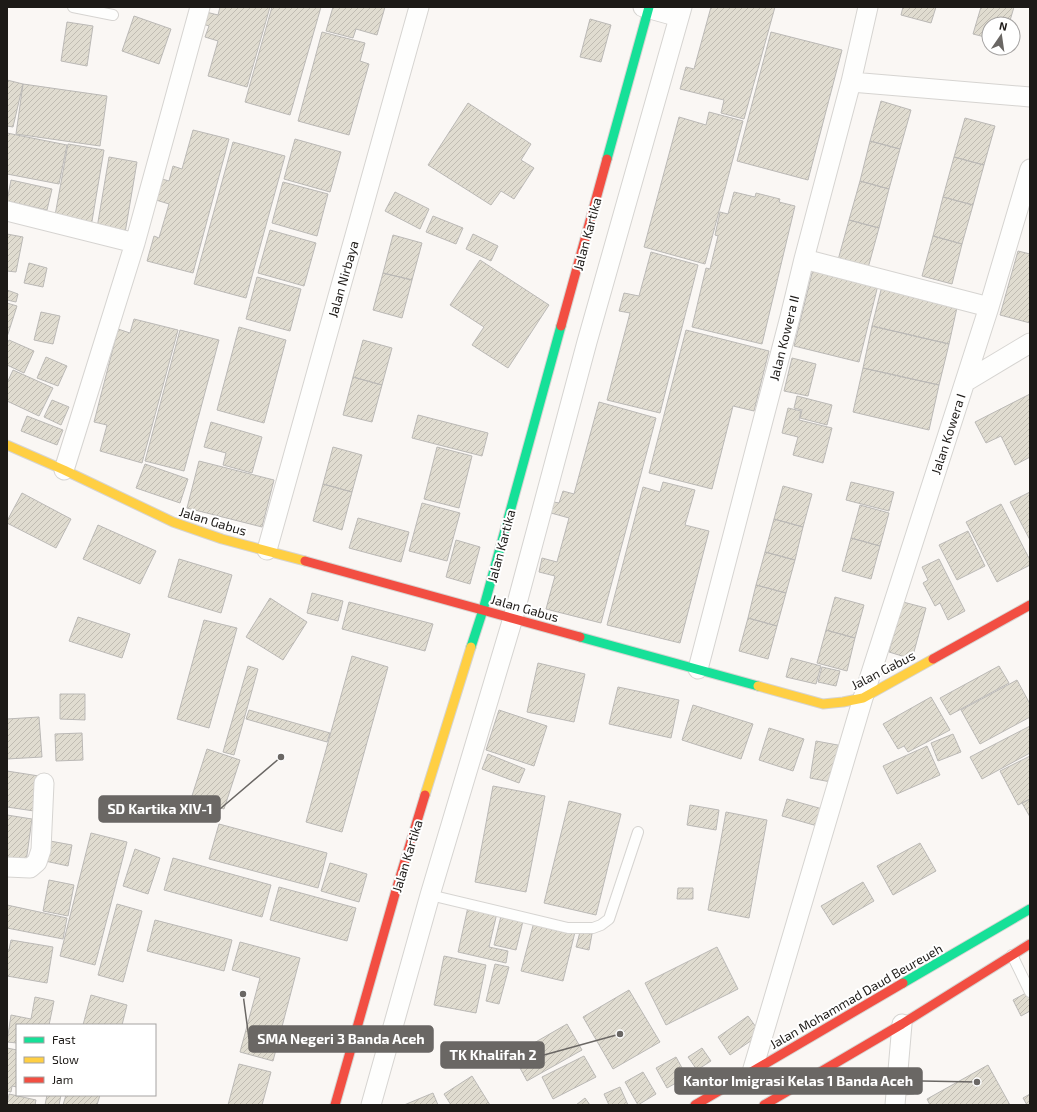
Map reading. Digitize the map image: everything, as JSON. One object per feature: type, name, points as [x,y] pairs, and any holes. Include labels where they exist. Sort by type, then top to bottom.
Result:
[{"type":"main road","name":"Jalan Kartika","points":[[335,1105],[397,887],[483,610],[647,8]]},
{"type":"main road","name":"Jalan Gabus","points":[[7,445],[64,470],[172,522],[222,539],[267,550],[823,704],[863,698],[1030,604]]},
{"type":"main road","name":"Jalan Mohammad Daud Beureueh","points":[[695,1105],[1030,909]]},
{"type":"main road","points":[[764,1105],[902,1024],[1030,944]]},
{"type":"street","points":[[64,470],[134,243],[200,7]]},
{"type":"street","name":"Jalan Nirbaya","points":[[267,550],[419,7]]},
{"type":"street","name":"Jalan Kowera II","points":[[698,669],[851,82],[868,7]]},
{"type":"street","points":[[371,1105],[430,895],[513,618],[587,342],[680,12],[647,8]]},
{"type":"street","points":[[851,82],[1030,97]]},
{"type":"street","name":"Jalan Kowera I","points":[[752,1072],[863,698],[989,307],[1030,169]]},
{"type":"street","points":[[7,211],[134,243]]},
{"type":"street","points":[[804,259],[989,307]]},
{"type":"street","points":[[560,331],[587,342]]},
{"type":"street","points":[[965,382],[1030,343]]},
{"type":"street","points":[[7,867],[30,868],[37,862],[41,850],[44,783]]},
{"type":"street","points":[[895,1105],[902,1024]]},
{"type":"lane","points":[[73,7],[113,15]]},
{"type":"lane","points":[[430,895],[568,928],[594,928],[609,919],[638,832]]},
{"type":"lane","points":[[1012,955],[1030,992]]},
{"type":"building","points":[[220,7],[270,7],[247,87],[208,76],[218,41],[205,37],[209,26],[203,24],[206,12],[218,15]]},
{"type":"building","points":[[272,7],[321,7],[290,115],[245,102]]},
{"type":"building","points":[[333,7],[385,7],[377,35],[356,29],[353,38],[326,31]]},
{"type":"building","points":[[711,7],[775,7],[744,119],[721,113],[724,100],[680,89],[686,67],[694,69]]},
{"type":"building","points":[[903,7],[936,7],[931,23],[901,15]]},
{"type":"building","points":[[981,7],[1014,7],[1011,16],[981,16],[981,36],[973,34]]},
{"type":"building","points":[[134,16],[171,29],[159,64],[122,51]]},
{"type":"building","points":[[590,19],[611,25],[601,62],[580,57]]},
{"type":"building","points":[[67,22],[93,26],[87,66],[61,61]]},
{"type":"building","points":[[322,32],[365,43],[360,61],[369,64],[349,135],[298,121]]},
{"type":"building","points":[[771,32],[842,50],[808,180],[737,161]]},
{"type":"building","points":[[7,80],[23,84],[13,127],[7,126]]},
{"type":"building","points":[[23,84],[107,96],[100,146],[16,134]]},
{"type":"building","points":[[881,101],[911,110],[900,149],[870,141]]},
{"type":"building","points":[[468,103],[531,144],[521,160],[534,168],[514,199],[501,191],[491,205],[428,165]]},
{"type":"building","points":[[709,112],[743,121],[705,264],[644,247],[679,117],[706,125]]},
{"type":"building","points":[[965,118],[995,126],[984,165],[954,157]]},
{"type":"building","points":[[193,130],[229,139],[193,273],[147,261],[154,236],[159,238],[169,204],[156,200],[162,179],[169,181],[173,166],[182,169]]},
{"type":"building","points":[[7,133],[67,145],[59,184],[7,174]]},
{"type":"building","points":[[295,139],[341,152],[330,192],[284,179]]},
{"type":"building","points":[[870,141],[900,149],[889,189],[860,181]]},
{"type":"building","points":[[233,142],[285,156],[246,298],[194,284]]},
{"type":"building","points":[[68,144],[104,150],[91,227],[54,221]]},
{"type":"building","points":[[109,157],[137,162],[125,233],[97,228]]},
{"type":"building","points":[[954,157],[984,165],[973,205],[943,197]]},
{"type":"building","points":[[11,180],[52,189],[47,210],[7,201]]},
{"type":"building","points":[[860,181],[889,189],[879,228],[849,220]]},
{"type":"building","points":[[283,182],[328,194],[317,236],[272,223]]},
{"type":"building","points":[[395,192],[429,209],[420,229],[385,211]]},
{"type":"building","points":[[734,192],[755,197],[756,193],[780,199],[779,202],[795,206],[762,344],[692,327],[706,268],[710,269],[718,236],[715,235],[720,212],[728,214]]},
{"type":"building","points":[[943,197],[973,205],[962,244],[933,236]]},
{"type":"building","points":[[433,216],[463,228],[456,244],[426,232]]},
{"type":"building","points":[[849,220],[879,228],[868,268],[838,260]]},
{"type":"building","points":[[270,230],[316,243],[304,286],[258,273]]},
{"type":"building","points":[[7,234],[23,237],[16,272],[7,271]]},
{"type":"building","points":[[473,234],[498,246],[491,261],[466,249]]},
{"type":"building","points":[[393,235],[422,243],[412,280],[383,273]]},
{"type":"building","points":[[933,236],[962,244],[952,284],[922,276]]},
{"type":"building","points":[[1018,251],[1030,254],[1030,323],[1000,315]]},
{"type":"building","points":[[651,252],[698,265],[660,413],[607,400],[630,313],[619,311],[624,293],[639,296]]},
{"type":"building","points":[[480,260],[549,305],[508,368],[472,345],[484,327],[450,305]]},
{"type":"building","points":[[29,263],[47,268],[43,287],[24,283]]},
{"type":"building","points":[[813,269],[878,285],[859,362],[794,346]]},
{"type":"building","points":[[383,273],[412,280],[402,318],[373,310]]},
{"type":"building","points":[[257,277],[301,289],[290,331],[246,319]]},
{"type":"building","points":[[882,286],[958,303],[949,344],[872,326]]},
{"type":"building","points":[[7,290],[18,294],[16,302],[7,300]]},
{"type":"building","points":[[7,303],[17,306],[7,337]]},
{"type":"building","points":[[41,312],[60,316],[53,344],[34,340]]},
{"type":"building","points":[[134,319],[178,330],[142,463],[100,451],[107,425],[94,422],[118,329],[130,333]]},
{"type":"building","points":[[872,326],[949,344],[939,385],[863,368]]},
{"type":"building","points":[[239,327],[286,340],[264,423],[217,410]]},
{"type":"building","points":[[180,330],[219,340],[184,471],[145,461]]},
{"type":"building","points":[[686,330],[769,351],[754,411],[733,406],[712,489],[649,473]]},
{"type":"building","points":[[9,340],[34,351],[24,373],[7,365],[7,344]]},
{"type":"building","points":[[363,340],[392,348],[382,385],[353,377]]},
{"type":"building","points":[[46,357],[67,366],[58,386],[37,378]]},
{"type":"building","points":[[792,358],[816,364],[808,396],[784,391]]},
{"type":"building","points":[[863,368],[939,385],[929,430],[853,412]]},
{"type":"building","points":[[13,370],[53,388],[39,416],[7,401],[7,383]]},
{"type":"building","points":[[353,377],[382,385],[372,422],[343,415]]},
{"type":"building","points":[[1030,394],[1030,457],[1015,465],[1001,436],[986,443],[975,422]]},
{"type":"building","points":[[797,396],[832,405],[827,425],[800,418],[802,410],[794,408]]},
{"type":"building","points":[[52,400],[69,407],[61,425],[44,417]]},
{"type":"building","points":[[599,402],[656,418],[601,623],[546,609],[555,576],[539,572],[542,558],[557,562],[569,518],[551,513],[554,502],[559,503],[563,491],[574,494]]},
{"type":"building","points":[[788,408],[801,411],[799,420],[832,428],[823,463],[793,455],[798,437],[782,433]]},
{"type":"building","points":[[418,415],[488,433],[482,456],[412,438]]},
{"type":"building","points":[[27,416],[63,430],[57,445],[21,431]]},
{"type":"building","points":[[211,422],[262,437],[252,473],[223,465],[226,453],[204,447]]},
{"type":"building","points":[[333,447],[362,455],[352,492],[323,484]]},
{"type":"building","points":[[437,447],[472,456],[459,508],[424,499]]},
{"type":"building","points":[[199,461],[274,480],[262,527],[187,508]]},
{"type":"building","points":[[145,464],[188,479],[180,503],[136,488]]},
{"type":"building","points":[[663,482],[695,490],[685,525],[709,531],[680,643],[607,625],[643,487],[660,492]]},
{"type":"building","points":[[851,482],[894,492],[889,511],[846,500]]},
{"type":"building","points":[[323,484],[352,492],[342,530],[313,521]]},
{"type":"building","points":[[783,486],[812,494],[803,527],[774,519]]},
{"type":"building","points":[[1030,492],[1030,540],[1010,502]]},
{"type":"building","points":[[22,493],[71,519],[56,548],[7,523]]},
{"type":"building","points":[[422,503],[460,513],[447,561],[409,551]]},
{"type":"building","points":[[1001,504],[1030,560],[1030,565],[997,582],[966,522]]},
{"type":"building","points":[[860,505],[889,513],[880,546],[851,538]]},
{"type":"building","points":[[358,518],[409,532],[401,562],[349,548]]},
{"type":"building","points":[[774,519],[803,527],[795,560],[765,552]]},
{"type":"building","points":[[98,525],[156,551],[140,584],[83,559]]},
{"type":"building","points":[[968,531],[985,566],[957,580],[939,545]]},
{"type":"building","points":[[851,538],[880,546],[871,579],[842,571]]},
{"type":"building","points":[[456,540],[480,547],[470,584],[446,577]]},
{"type":"building","points":[[765,552],[795,560],[786,593],[756,585]]},
{"type":"building","points":[[179,559],[232,575],[221,613],[168,597]]},
{"type":"building","points":[[939,559],[965,611],[948,620],[940,603],[935,606],[923,583],[928,580],[922,567]]},
{"type":"building","points":[[756,585],[786,593],[777,626],[748,618]]},
{"type":"building","points":[[312,593],[343,601],[338,621],[307,613]]},
{"type":"building","points":[[835,597],[864,605],[855,638],[826,630]]},
{"type":"building","points":[[270,598],[307,622],[283,660],[246,637]]},
{"type":"building","points":[[349,602],[433,624],[425,651],[342,629]]},
{"type":"building","points":[[903,602],[926,608],[912,659],[889,652]]},
{"type":"building","points":[[78,617],[130,634],[122,658],[69,641]]},
{"type":"building","points":[[748,618],[777,626],[768,659],[739,651]]},
{"type":"building","points":[[204,620],[237,628],[209,728],[177,719]]},
{"type":"building","points":[[826,630],[855,638],[847,671],[817,663]]},
{"type":"building","points":[[352,656],[388,667],[342,832],[306,822]]},
{"type":"building","points":[[791,658],[821,666],[816,684],[786,677]]},
{"type":"building","points":[[538,663],[585,674],[574,722],[527,712]]},
{"type":"building","points":[[248,666],[258,669],[234,755],[223,752]]},
{"type":"building","points":[[999,666],[1009,683],[950,715],[940,698]]},
{"type":"building","points":[[822,667],[840,671],[836,686],[818,682]]},
{"type":"building","points":[[1017,680],[1030,704],[1030,717],[980,744],[961,710]]},
{"type":"building","points":[[618,687],[679,700],[671,738],[609,724]]},
{"type":"building","points":[[60,694],[85,694],[85,720],[60,719]]},
{"type":"building","points":[[931,697],[950,730],[908,752],[904,746],[898,749],[883,724]]},
{"type":"building","points":[[693,705],[753,724],[741,759],[682,740]]},
{"type":"building","points":[[249,710],[330,733],[327,742],[246,719]]},
{"type":"building","points":[[499,710],[547,726],[534,766],[486,750]]},
{"type":"building","points":[[39,717],[42,757],[7,759],[7,719]]},
{"type":"building","points":[[1030,726],[1030,753],[982,779],[970,757]]},
{"type":"building","points":[[769,728],[804,739],[793,771],[759,760]]},
{"type":"building","points":[[82,733],[83,760],[56,761],[55,734]]},
{"type":"building","points":[[953,734],[961,752],[938,761],[931,743]]},
{"type":"building","points":[[816,741],[843,746],[836,783],[810,778]]},
{"type":"building","points":[[927,746],[940,775],[897,794],[883,766]]},
{"type":"building","points":[[207,749],[240,760],[224,809],[191,799]]},
{"type":"building","points":[[488,754],[525,769],[519,783],[482,769]]},
{"type":"building","points":[[1030,756],[1030,799],[1018,805],[1000,771]]},
{"type":"building","points":[[7,771],[39,776],[34,811],[7,807]]},
{"type":"building","points":[[493,786],[545,796],[526,892],[475,882]]},
{"type":"building","points":[[787,799],[826,810],[821,827],[782,816]]},
{"type":"building","points":[[1030,799],[1030,817],[1022,803]]},
{"type":"building","points":[[569,801],[621,814],[596,915],[544,903]]},
{"type":"building","points":[[690,805],[719,810],[716,830],[687,825]]},
{"type":"building","points":[[726,812],[767,820],[749,918],[708,910]]},
{"type":"building","points":[[7,815],[32,819],[26,862],[7,859]]},
{"type":"building","points":[[219,824],[327,853],[318,888],[209,859]]},
{"type":"building","points":[[91,833],[127,842],[95,965],[60,956]]},
{"type":"building","points":[[50,841],[72,845],[68,866],[45,861]]},
{"type":"building","points":[[920,843],[936,871],[893,895],[877,866]]},
{"type":"building","points":[[135,849],[160,858],[148,894],[123,886]]},
{"type":"building","points":[[173,858],[271,885],[262,917],[164,890]]},
{"type":"building","points":[[330,863],[367,874],[359,902],[321,891]]},
{"type":"building","points":[[49,880],[74,885],[68,916],[43,911]]},
{"type":"building","points":[[863,882],[874,901],[833,925],[821,906]]},
{"type":"building","points":[[279,887],[356,908],[347,941],[270,920]]},
{"type":"building","points":[[678,888],[693,888],[693,899],[677,899]]},
{"type":"building","points":[[117,904],[142,911],[123,982],[98,975]]},
{"type":"building","points":[[7,905],[67,918],[63,939],[7,928]]},
{"type":"building","points":[[468,907],[497,913],[489,947],[508,951],[506,963],[458,952]]},
{"type":"building","points":[[501,916],[523,921],[516,950],[494,945]]},
{"type":"building","points":[[155,920],[232,940],[224,971],[147,951]]},
{"type":"building","points":[[534,922],[575,932],[563,981],[521,971]]},
{"type":"building","points":[[580,932],[592,934],[589,950],[576,947]]},
{"type":"building","points":[[11,940],[53,947],[47,983],[7,976],[7,950],[9,950]]},
{"type":"building","points":[[240,942],[300,958],[273,1061],[240,1052],[260,978],[232,970]]},
{"type":"building","points":[[717,947],[738,989],[666,1025],[645,983]]},
{"type":"building","points":[[444,956],[486,965],[476,1013],[434,1005]]},
{"type":"building","points":[[495,964],[509,967],[499,1004],[486,1001]]},
{"type":"building","points":[[629,990],[660,1042],[613,1069],[583,1017]]},
{"type":"building","points":[[1026,993],[1030,999],[1030,1011],[1021,1016],[1013,1000]]},
{"type":"building","points":[[91,995],[127,1005],[122,1024],[83,1024]]},
{"type":"building","points":[[35,997],[54,1001],[49,1024],[16,1024],[16,1043],[7,1042],[11,1015],[31,1019]]},
{"type":"building","points":[[748,1016],[761,1034],[730,1055],[718,1037]]},
{"type":"building","points":[[567,1024],[582,1050],[527,1081],[513,1055]]},
{"type":"building","points":[[7,1048],[16,1050],[16,1087],[12,1086],[11,1092],[7,1091]]},
{"type":"building","points":[[702,1048],[711,1061],[697,1070],[688,1057]]},
{"type":"building","points":[[584,1056],[596,1077],[553,1099],[542,1077]]},
{"type":"building","points":[[676,1057],[687,1077],[667,1088],[656,1068]]},
{"type":"building","points":[[239,1064],[271,1072],[262,1105],[228,1105]]},
{"type":"building","points":[[988,1065],[1010,1105],[930,1105],[927,1099]]},
{"type":"building","points":[[902,1070],[912,1070],[914,1094],[904,1095]]},
{"type":"building","points":[[643,1072],[656,1094],[638,1105],[625,1082]]},
{"type":"building","points":[[472,1076],[490,1105],[451,1105],[444,1094]]},
{"type":"building","points":[[620,1087],[628,1105],[609,1105],[604,1094]]},
{"type":"building","points":[[433,1093],[438,1105],[404,1105]]},
{"type":"building","points":[[9,1094],[36,1100],[35,1105],[7,1105]]},
{"type":"building","points":[[1030,1094],[1030,1105],[1027,1105],[1023,1098]]},
{"type":"building","points":[[47,1096],[61,1096],[59,1105],[45,1105]]},
{"type":"building","points":[[66,1096],[100,1096],[97,1105],[63,1105]]},
{"type":"building","points":[[585,1098],[590,1105],[576,1105]]},
{"type":"traffic: fast","points":[[607,159],[649,7]]},
{"type":"traffic: fast","points":[[471,647],[483,610],[561,326]]},
{"type":"traffic: fast","points":[[580,637],[758,686]]},
{"type":"traffic: fast","points":[[903,983],[1030,909]]},
{"type":"traffic: slow","points":[[7,445],[64,470],[173,522],[222,539],[305,561]]},
{"type":"traffic: slow","points":[[425,795],[471,647]]},
{"type":"traffic: slow","points":[[758,686],[823,704],[843,702],[863,698],[933,659]]},
{"type":"traffic: jam","points":[[561,326],[607,159]]},
{"type":"traffic: jam","points":[[305,561],[580,637]]},
{"type":"traffic: jam","points":[[933,659],[1030,605]]},
{"type":"traffic: jam","points":[[335,1105],[397,887],[425,795]]},
{"type":"traffic: jam","points":[[764,1105],[902,1024],[1030,944]]},
{"type":"traffic: jam","points":[[695,1105],[903,983]]},
{"type":"place","name":"SD Kartika XIV-1","points":[[281,757]]},
{"type":"place","name":"SMA Negeri 3 Banda Aceh","points":[[243,994]]},
{"type":"place","name":"TK Khalifah 2","points":[[620,1034]]},
{"type":"place","name":"Kantor Imigrasi Kelas 1 Banda Aceh","points":[[977,1082]]}]
